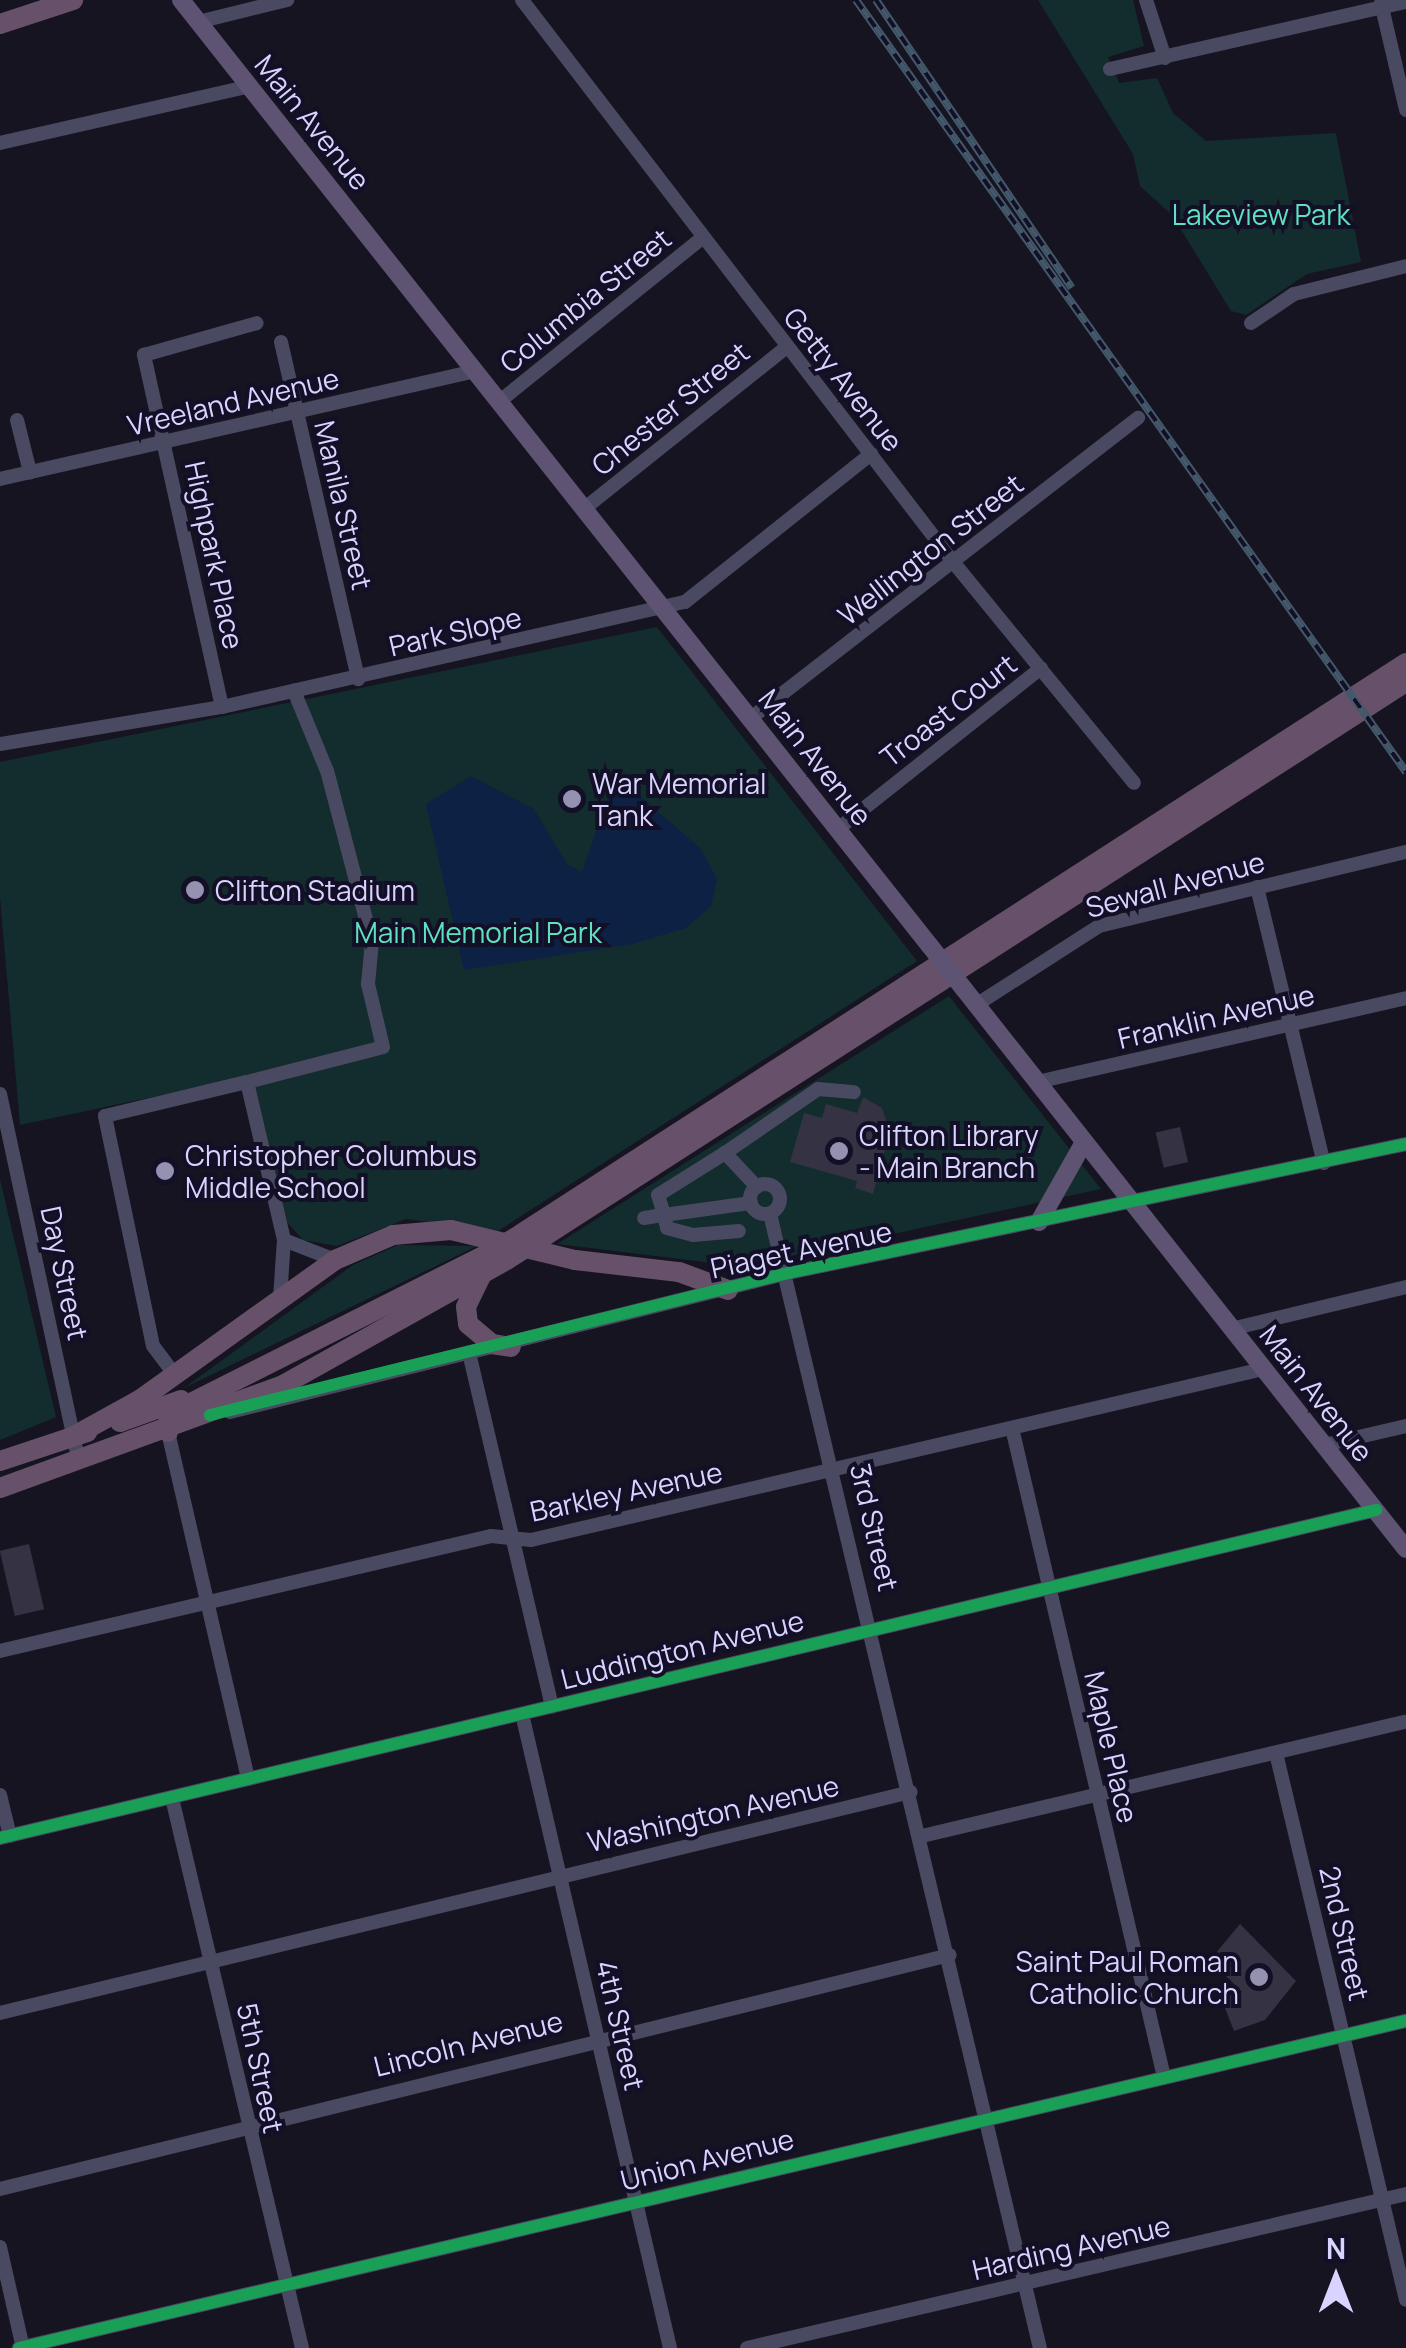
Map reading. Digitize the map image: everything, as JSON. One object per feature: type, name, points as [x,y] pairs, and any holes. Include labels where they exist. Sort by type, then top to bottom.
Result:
[{"type":"highway","points":[[0,24],[73,0]]},
{"type":"highway","points":[[210,1416],[335,1358],[482,1276],[508,1259],[530,1237],[1406,662]]},
{"type":"highway","points":[[168,1432],[169,1416],[487,1254],[530,1237],[1406,682]]},
{"type":"highway","points":[[74,1436],[175,1375],[335,1260],[393,1235],[451,1230],[719,1284]]},
{"type":"highway","points":[[482,1276],[466,1308],[468,1324],[492,1344],[512,1348]]},
{"type":"highway","points":[[0,1461],[249,1374]]},
{"type":"highway","name":"Piaget Avenue","points":[[0,1488],[210,1416]]},
{"type":"main road","name":"Main Avenue","points":[[181,0],[1406,1549]]},
{"type":"main road","points":[[1040,1222],[1084,1142]]},
{"type":"street","points":[[198,22],[287,0]]},
{"type":"street","name":"Getty Avenue","points":[[522,0],[954,563],[1134,783]]},
{"type":"street","points":[[1146,0],[1165,58]]},
{"type":"street","points":[[1110,69],[1381,4],[1406,2]]},
{"type":"street","points":[[1381,4],[1406,110]]},
{"type":"street","points":[[0,143],[250,86]]},
{"type":"street","name":"Columbia Street","points":[[500,401],[702,238]]},
{"type":"street","points":[[1252,323],[1294,294],[1406,266]]},
{"type":"street","name":"Highpark Place","points":[[222,707],[144,355],[258,323]]},
{"type":"street","name":"Manila Street","points":[[281,342],[358,678]]},
{"type":"street","name":"Chester Street","points":[[585,508],[787,347]]},
{"type":"street","name":"Vreeland Avenue","points":[[0,479],[476,371]]},
{"type":"street","name":"Wellington Street","points":[[751,718],[1138,418]]},
{"type":"street","points":[[17,420],[30,472]]},
{"type":"street","name":"Park Slope","points":[[0,744],[222,707],[685,602],[871,454]]},
{"type":"street","name":"Troast Court","points":[[838,829],[1042,668]]},
{"type":"street","points":[[175,1375],[153,1346],[105,1116],[383,1047],[368,984],[372,942],[327,771],[294,691]]},
{"type":"street","name":"Sewall Avenue","points":[[976,1005],[1099,926],[1406,852]]},
{"type":"street","points":[[1257,887],[1324,1164]]},
{"type":"street","name":"Franklin Avenue","points":[[1037,1082],[1406,998]]},
{"type":"street","points":[[247,1082],[284,1240],[280,1299]]},
{"type":"street","points":[[740,1231],[693,1235],[667,1228],[658,1195],[818,1089],[854,1092]]},
{"type":"street","name":"Day Street","points":[[0,1094],[80,1462]]},
{"type":"street","name":"Piaget Avenue","points":[[210,1416],[512,1348],[719,1284],[788,1274],[1406,1144]]},
{"type":"street","points":[[725,1153],[757,1186],[751,1203]]},
{"type":"street","name":"3rd Street","points":[[757,1186],[776,1190],[770,1214],[836,1469],[911,1792]]},
{"type":"street","points":[[644,1218],[751,1203],[770,1214]]},
{"type":"street","points":[[284,1240],[335,1260]]},
{"type":"street","points":[[1231,1328],[1406,1286]]},
{"type":"street","points":[[470,1357],[552,1706]]},
{"type":"street","name":"Barkley Avenue","points":[[0,1651],[491,1536],[513,1538],[836,1469],[1263,1369]]},
{"type":"street","points":[[1324,1445],[1406,1426]]},
{"type":"street","name":"Maple Place","points":[[1012,1428],[1164,2077]]},
{"type":"street","points":[[168,1432],[248,1779]]},
{"type":"street","name":"Luddington Avenue","points":[[5,1837],[1376,1510]]},
{"type":"street","name":"4th Street","points":[[522,1714],[670,2348]]},
{"type":"street","points":[[922,1836],[1406,1722]]},
{"type":"street","name":"2nd Street","points":[[1276,1752],[1406,2300]]},
{"type":"street","points":[[911,1792],[1040,2348]]},
{"type":"street","name":"Washington Avenue","points":[[0,2013],[212,1958],[911,1792]]},
{"type":"street","points":[[0,1795],[5,1837]]},
{"type":"street","name":"5th Street","points":[[172,1798],[302,2348]]},
{"type":"street","name":"Lincoln Avenue","points":[[0,2188],[598,2037],[950,1955]]},
{"type":"street","name":"Union Avenue","points":[[22,2348],[1406,2020]]},
{"type":"street","name":"Harding Avenue","points":[[746,2348],[1406,2194]]},
{"type":"street","points":[[0,2248],[22,2348]]},
{"type":"green space","name":"Lakeview Park","points":[[1038,0],[1133,0],[1144,46],[1108,57],[1119,83],[1157,78],[1173,113],[1206,141],[1336,133],[1361,262],[1307,274],[1246,315],[1231,311],[1172,215],[1140,186],[1133,154]]},
{"type":"green space","name":"Main Memorial Park","points":[[657,627],[917,961],[498,1231],[406,1219],[337,1246],[303,1240],[287,1222],[252,1076],[20,1125],[0,898],[0,762]]},
{"type":"green space","points":[[949,996],[1101,1189],[768,1261],[713,1263],[557,1244]]},
{"type":"green space","points":[[0,1179],[56,1417],[0,1440]]},
{"type":"green space","points":[[398,1245],[477,1246],[184,1388],[353,1265]]},
{"type":"water","points":[[471,776],[534,809],[567,864],[582,872],[609,794],[634,791],[701,849],[717,879],[711,906],[686,928],[632,944],[464,970],[426,804]]},
{"type":"building","name":"Clifton Library - Main Branch","points":[[863,1097],[882,1108],[890,1131],[873,1194],[855,1188],[857,1181],[790,1162],[804,1113],[822,1118],[826,1104],[857,1113]]},
{"type":"building","points":[[1180,1127],[1188,1162],[1164,1168],[1156,1133]]},
{"type":"building","points":[[29,1544],[44,1609],[15,1616],[0,1551]]},
{"type":"building","name":"Saint Paul Roman Catholic Church","points":[[1240,1924],[1296,1981],[1265,2020],[1234,2031],[1221,1998],[1242,1992],[1210,1960]]},
{"type":"railway","points":[[856,0],[1406,772]]},
{"type":"railway","points":[[876,0],[1072,288]]},
{"type":"cycle path","points":[[210,1415],[788,1273],[1406,1144]]},
{"type":"cycle path","points":[[0,1838],[1376,1510]]},
{"type":"cycle path","points":[[19,2348],[1406,2021]]},
{"type":"place","name":"War Memorial Tank","points":[[572,799]]},
{"type":"place","name":"Clifton Stadium","points":[[195,890]]},
{"type":"place","name":"Clifton Library - Main Branch","points":[[839,1151]]},
{"type":"place","name":"Christopher Columbus Middle School","points":[[165,1171]]},
{"type":"place","name":"Saint Paul Roman Catholic Church","points":[[1259,1977]]}]
